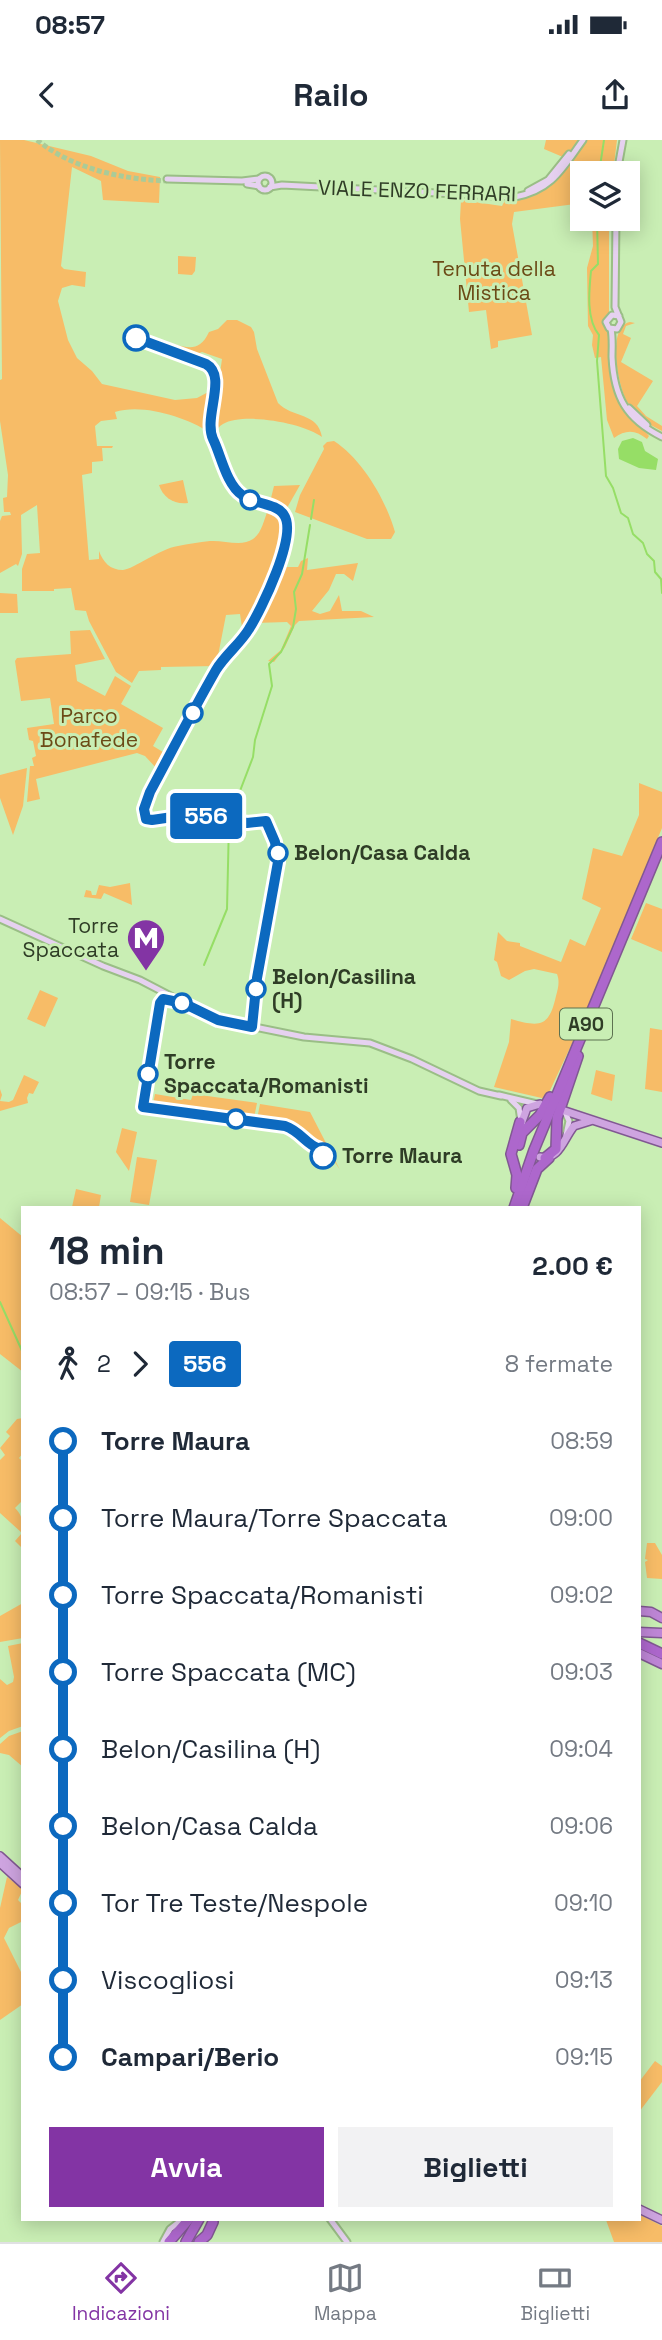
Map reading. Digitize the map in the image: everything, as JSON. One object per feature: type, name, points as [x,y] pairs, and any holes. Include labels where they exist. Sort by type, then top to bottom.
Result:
[{"type":"highway","name":"A90","points":[[518,1206],[530,1160],[662,842]]},
{"type":"highway","name":"A90","points":[[518,1206],[662,855]]},
{"type":"highway","points":[[518,1206],[537,1168],[556,1148],[557,1116],[578,1056]]},
{"type":"highway","points":[[519,1145],[521,1134],[541,1113],[570,1062]]},
{"type":"highway","points":[[517,1206],[517,1178],[511,1154],[520,1122]]},
{"type":"highway","points":[[641,1612],[651,1612],[662,1618]]},
{"type":"highway","points":[[641,1632],[662,1633]]},
{"type":"highway","points":[[641,1646],[662,1656]]},
{"type":"highway","points":[[641,1654],[662,1666]]},
{"type":"highway","points":[[641,1661],[662,1666]]},
{"type":"highway","points":[[169,2242],[187,2221]]},
{"type":"highway","points":[[186,2242],[198,2221]]},
{"type":"highway","points":[[199,2242],[207,2235],[214,2221]]},
{"type":"main road","name":"VIALE ENZO FERRARI","points":[[581,140],[551,182],[536,192],[515,197],[286,185],[264,189],[259,182],[265,176],[286,183],[516,194],[535,188],[548,180],[581,140]]},
{"type":"main road","points":[[617,161],[621,140]]},
{"type":"main road","points":[[167,180],[259,182]]},
{"type":"main road","points":[[270,187],[271,180]]},
{"type":"main road","points":[[614,231],[613,307],[607,324],[614,329]]},
{"type":"main road","points":[[614,231],[615,307],[621,324],[614,329]]},
{"type":"main road","points":[[610,316],[618,316]]},
{"type":"main road","points":[[614,329],[617,373],[623,396],[638,418],[662,436]]},
{"type":"main road","points":[[0,919],[101,965],[141,980],[216,1019],[304,1037],[370,1043],[474,1088],[540,1104]]},
{"type":"main road","points":[[304,1037],[328,1042],[347,1041]]},
{"type":"main road","points":[[508,1098],[519,1107],[519,1145],[529,1153]]},
{"type":"main road","points":[[520,1122],[528,1107],[540,1104]]},
{"type":"main road","points":[[564,1141],[569,1122],[569,1115],[565,1111]]},
{"type":"main road","points":[[565,1111],[662,1143]]},
{"type":"main road","points":[[545,1158],[558,1152],[578,1123],[594,1121]]},
{"type":"main road","points":[[0,1858],[21,1876]]},
{"type":"main road","points":[[641,2208],[662,2219]]},
{"type":"main road","points":[[163,2242],[170,2229],[180,2221]]},
{"type":"main road","points":[[207,2242],[214,2221]]},
{"type":"main road","points":[[333,2221],[349,2242]]},
{"type":"green space","points":[[0,140],[24,140],[91,156],[128,171],[160,177],[159,203],[103,200],[101,181],[72,167],[61,266],[64,269],[86,272],[85,287],[72,285],[62,288],[58,301],[68,340],[77,358],[102,384],[175,400],[197,398],[212,390],[208,416],[209,432],[164,413],[138,409],[115,412],[117,419],[101,421],[95,426],[97,446],[113,446],[102,448],[103,461],[92,462],[92,473],[82,475],[89,560],[99,559],[99,551],[108,565],[123,570],[178,546],[210,541],[249,541],[259,533],[268,510],[281,514],[284,518],[282,547],[274,576],[242,627],[240,614],[226,615],[216,666],[161,667],[161,670],[139,671],[132,683],[116,672],[86,611],[75,610],[71,588],[22,591],[22,569],[27,554],[40,553],[37,505],[21,515],[22,554],[18,566],[16,564],[0,573],[0,521],[2,516],[11,515],[10,512],[4,512],[3,498],[7,497],[8,475],[0,421]]},
{"type":"green space","name":"Tenuta della Mistica","points":[[546,140],[617,140],[614,161],[570,161],[570,205],[514,212],[512,224],[532,335],[498,341],[498,347],[491,349],[486,310],[469,312],[460,219],[461,200],[502,206],[505,200],[535,195],[551,184],[570,160],[544,149]]},
{"type":"green space","points":[[592,231],[609,231],[609,314],[605,317],[605,325],[610,330],[622,405],[649,436],[647,439],[631,432],[614,438],[607,420],[601,357],[595,358],[593,335],[588,326],[587,268],[593,246]]},
{"type":"green space","points":[[178,256],[196,257],[192,275],[178,274]]},
{"type":"green space","points":[[227,320],[237,320],[251,327],[278,403],[310,419],[320,429],[322,437],[302,427],[259,419],[233,421],[222,425],[215,433],[214,407],[216,392],[220,391],[222,359],[202,352],[192,356],[164,346],[161,342],[194,347],[204,340],[209,332],[218,329]]},
{"type":"green space","points":[[630,322],[635,323],[626,326],[623,334],[631,338],[621,362],[653,381],[637,406],[646,416],[662,426],[662,431],[635,412],[621,385],[616,345],[618,334],[623,326]]},
{"type":"green space","points":[[334,441],[354,458],[372,481],[395,532],[391,539],[367,539],[295,512],[323,446]]},
{"type":"green space","points":[[183,480],[188,503],[170,500],[159,485]]},
{"type":"green space","points":[[300,485],[287,508],[269,506],[274,486]]},
{"type":"green space","points":[[308,558],[307,570],[358,563],[353,581],[344,574],[336,574],[329,590],[312,611],[320,614],[330,611],[339,595],[342,611],[361,611],[374,617],[299,621],[274,662],[268,661],[281,650],[291,626],[287,622],[254,623],[281,567],[298,567],[301,561]]},
{"type":"green space","points":[[0,593],[17,594],[18,613],[0,613]]},
{"type":"green space","name":"Parco Bonafede","points":[[90,630],[105,659],[75,665],[77,681],[105,696],[115,676],[131,686],[121,704],[163,728],[153,746],[168,755],[159,771],[145,756],[137,753],[36,779],[40,799],[27,802],[30,766],[34,766],[32,758],[36,756],[27,728],[54,724],[50,698],[21,701],[15,661],[17,658],[71,654],[70,631]]},
{"type":"green space","points":[[27,768],[23,806],[13,835],[0,798],[0,775]]},
{"type":"green space","points":[[639,783],[662,792],[662,828],[584,1018],[546,1099],[494,1087],[509,1042],[511,1019],[536,1024],[546,1019],[553,1007],[559,982],[557,974],[534,969],[509,980],[501,976],[494,960],[498,932],[507,941],[520,943],[520,946],[561,962],[570,939],[585,946],[601,908],[582,899],[593,848],[622,856],[639,815]]},
{"type":"green space","points":[[130,883],[132,905],[104,893],[101,899],[84,897],[86,890],[96,895],[99,885],[110,887]]},
{"type":"green space","points":[[646,903],[662,909],[662,952],[631,939]]},
{"type":"green space","points":[[40,990],[58,998],[45,1027],[27,1019]]},
{"type":"green space","points":[[650,1028],[662,1030],[662,1092],[645,1089]]},
{"type":"green space","points":[[596,1070],[615,1075],[612,1101],[591,1094]]},
{"type":"green space","points":[[24,1075],[39,1082],[33,1094],[29,1093],[28,1103],[0,1111],[0,1101],[13,1100]]},
{"type":"green space","points":[[155,1094],[191,1100],[193,1094],[257,1103],[254,1118],[153,1104]]},
{"type":"green space","points":[[260,1104],[310,1112],[340,1170],[321,1141],[313,1141],[301,1130],[288,1124],[257,1119]]},
{"type":"green space","points":[[122,1128],[137,1132],[129,1171],[116,1152]]},
{"type":"green space","points":[[137,1157],[157,1160],[149,1205],[130,1202]]},
{"type":"green space","points":[[76,1189],[101,1195],[99,1206],[72,1206]]},
{"type":"green space","points":[[0,1218],[21,1235],[21,1370],[0,1354]]},
{"type":"green space","points":[[21,1418],[21,1502],[15,1508],[21,1518],[21,1532],[0,1513],[0,1460],[5,1455],[0,1448],[10,1436],[6,1432],[17,1419]]},
{"type":"green space","points":[[21,1534],[21,1547],[15,1541]]},
{"type":"green space","points":[[647,1543],[655,1543],[662,1555],[662,1579],[647,1578]]},
{"type":"green space","points":[[21,1604],[21,1638],[0,1642],[0,1616]]},
{"type":"green space","points":[[21,1643],[21,1727],[0,1738],[0,1679],[7,1685],[13,1682],[14,1677],[8,1646]]},
{"type":"green space","points":[[21,1732],[21,1765],[9,1755],[0,1753],[0,1744],[9,1736]]},
{"type":"green space","points":[[7,1877],[21,1888],[18,1900],[21,1903],[21,1922],[9,1928],[4,1938],[21,1972],[21,2005],[0,2020],[0,1908]]},
{"type":"green space","points":[[655,2061],[662,2066],[662,2082],[641,2109],[641,2079]]},
{"type":"green space","points":[[641,2215],[662,2226],[662,2242],[614,2242],[606,2221],[641,2221]]},
{"type":"shaded area","points":[[633,438],[642,442],[645,451],[658,459],[656,470],[639,468],[619,459],[618,449],[622,441]]},
{"type":"waterway","points":[[601,161],[604,140]]},
{"type":"waterway","points":[[597,231],[598,264],[591,271],[589,305],[592,321],[599,335],[597,361],[606,476],[621,513],[628,518],[633,534],[643,543],[647,554],[654,561],[655,572],[661,579],[662,593]]},
{"type":"waterway","points":[[311,519],[314,500]]},
{"type":"waterway","points":[[230,817],[253,757],[255,740],[272,686],[269,664],[281,652],[293,627],[296,609],[294,592],[302,574],[310,525]]},
{"type":"waterway","points":[[204,965],[227,909],[229,822]]},
{"type":"waterway","points":[[0,1302],[21,1349]]},
{"type":"tunnel","points":[[37,140],[66,158],[98,171],[167,181]]},
{"type":"bus line","name":"556","points":[[136,338],[206,364],[214,370],[216,379],[211,434],[232,483],[242,495],[252,501],[279,510],[285,515],[287,525],[279,568],[249,629],[217,668],[150,792],[144,809],[146,819],[152,820],[193,814],[247,823],[266,821],[275,842],[278,862],[257,978],[252,1027],[218,1020],[183,1003],[163,999],[160,1003],[143,1107],[285,1126],[301,1134],[312,1146],[318,1148],[323,1156]]},
{"type":"place","name":"Belon/Casa Calda","points":[[278,853]]},
{"type":"place","name":"Torre Spaccata","points":[[146,972]]},
{"type":"place","name":"Belon/Casilina (H)","points":[[256,989]]},
{"type":"place","name":"Torre Spaccata/Romanisti","points":[[148,1074]]},
{"type":"place","name":"Torre Maura","points":[[323,1156]]}]
